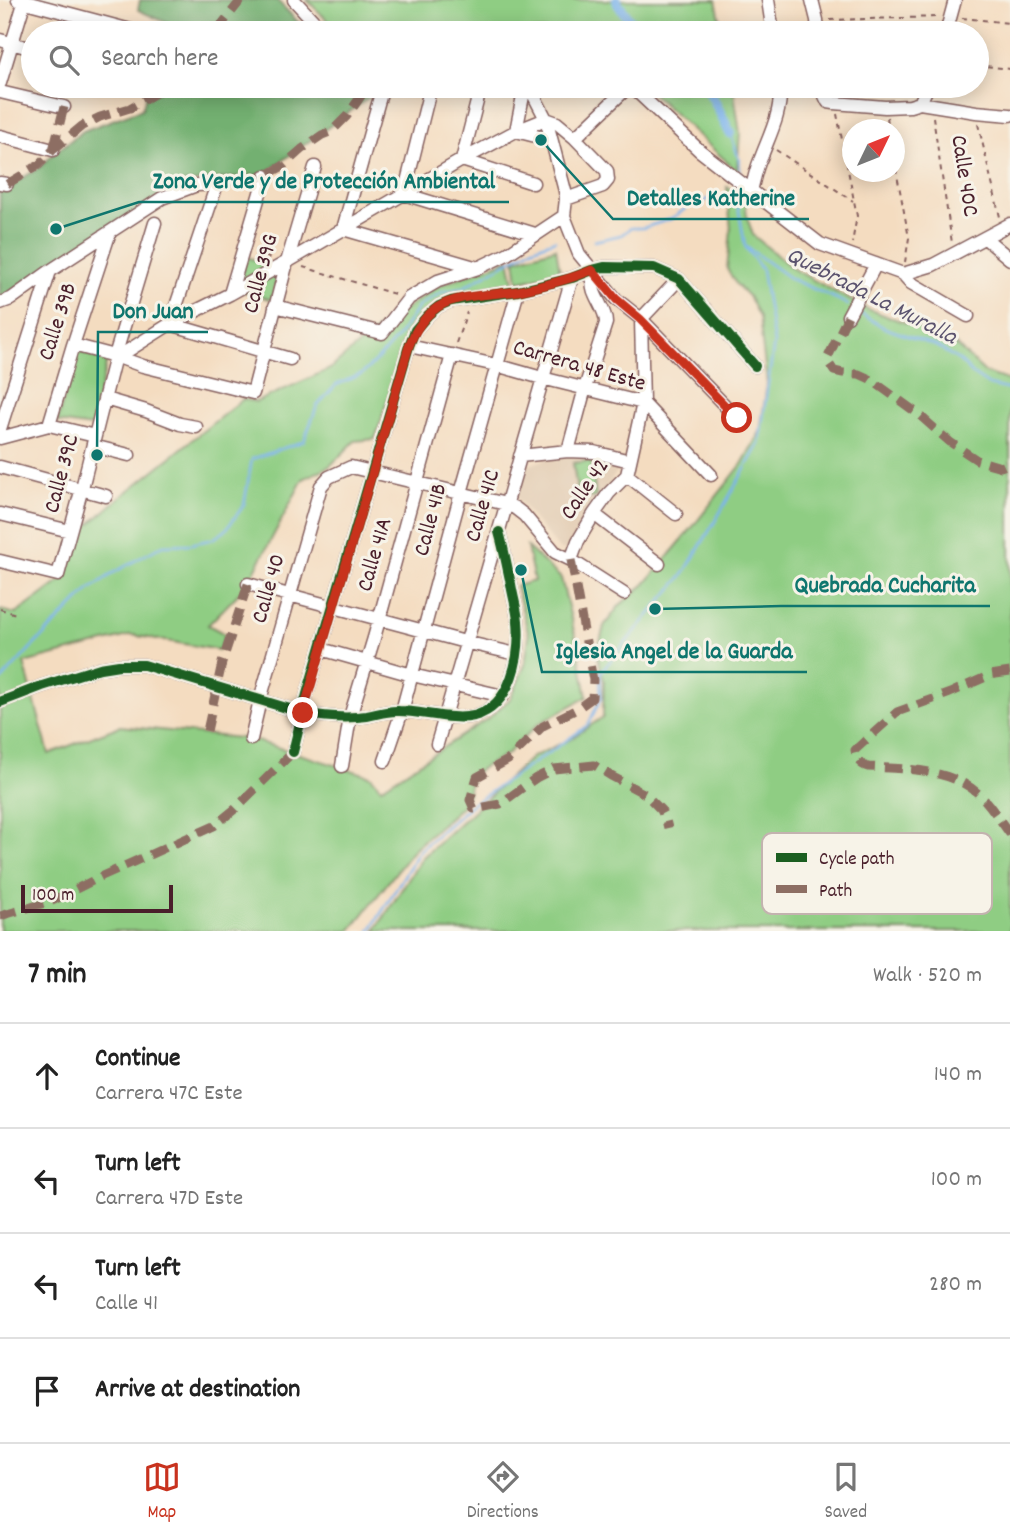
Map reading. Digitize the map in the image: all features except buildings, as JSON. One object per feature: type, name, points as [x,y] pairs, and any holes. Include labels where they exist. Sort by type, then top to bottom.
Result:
[{"type":"street","points":[[294,0],[314,21]]},
{"type":"street","points":[[768,0],[772,21]]},
{"type":"street","points":[[811,0],[816,21]]},
{"type":"street","points":[[950,21],[955,0]]},
{"type":"street","points":[[0,83],[6,42],[22,1],[97,21]]},
{"type":"street","points":[[0,92],[21,97]]},
{"type":"street","points":[[26,98],[64,107]]},
{"type":"street","points":[[343,229],[380,98]]},
{"type":"street","points":[[404,194],[428,98]]},
{"type":"street","points":[[461,160],[478,98]]},
{"type":"street","points":[[516,131],[524,98]]},
{"type":"street","points":[[531,98],[546,120],[566,199],[564,216],[579,254],[616,299],[640,319],[737,418]]},
{"type":"street","points":[[575,138],[617,98]]},
{"type":"street","points":[[643,98],[699,150],[820,244],[902,274],[911,283],[968,316]]},
{"type":"street","points":[[747,188],[779,111],[781,98]]},
{"type":"street","points":[[827,98],[831,102],[885,107],[926,103],[976,112],[1010,114]]},
{"type":"street","points":[[926,103],[927,98]]},
{"type":"street","points":[[73,345],[117,357],[170,324],[287,262],[461,160],[516,131],[546,120],[557,123],[607,170],[608,180],[603,186],[566,199]]},
{"type":"street","points":[[516,131],[551,140]]},
{"type":"street","points":[[0,136],[53,150]]},
{"type":"street","points":[[461,160],[533,183]]},
{"type":"street","name":"Calle 39G","points":[[117,357],[142,366],[253,393],[315,167]]},
{"type":"street","points":[[230,294],[265,176]]},
{"type":"street","points":[[0,303],[11,299],[162,198],[197,185],[217,184],[170,324]]},
{"type":"street","points":[[404,194],[535,234]]},
{"type":"street","points":[[275,306],[382,332],[409,298],[438,281],[478,268],[507,254],[564,216]]},
{"type":"street","name":"Calle 39C","points":[[0,561],[58,575],[156,223]]},
{"type":"street","points":[[902,274],[933,265],[1006,226]]},
{"type":"street","points":[[343,229],[478,268]]},
{"type":"street","name":"Calle 39B","points":[[50,425],[110,233]]},
{"type":"street","points":[[985,239],[1010,259]]},
{"type":"street","points":[[848,316],[876,264]]},
{"type":"street","points":[[293,751],[409,346],[415,330],[428,314],[451,301],[519,291],[604,267],[654,268],[679,279],[755,366]]},
{"type":"street","points":[[568,451],[606,323],[605,314],[592,285],[592,270]]},
{"type":"street","points":[[0,429],[50,271]]},
{"type":"street","name":"Calle 41C","points":[[437,744],[572,278]]},
{"type":"street","points":[[640,319],[679,279]]},
{"type":"street","name":"Calle 41B","points":[[384,761],[402,710],[496,365],[519,291]]},
{"type":"street","name":"Calle 42","points":[[571,560],[578,541],[594,514],[628,468],[643,403],[640,319]]},
{"type":"street","points":[[170,324],[290,359]]},
{"type":"street","name":"Carrera 48 Este","points":[[409,346],[496,365],[643,403],[711,475]]},
{"type":"street","name":"Calle 41A","points":[[342,766],[350,717],[452,355]]},
{"type":"street","points":[[105,399],[196,427]]},
{"type":"street","points":[[0,438],[50,425],[129,455]]},
{"type":"street","points":[[520,456],[568,451],[594,452],[628,468],[676,514]]},
{"type":"street","points":[[0,467],[106,496]]},
{"type":"street","name":"Calle 40","points":[[250,739],[321,486],[329,477],[351,467],[373,472]]},
{"type":"street","points":[[373,472],[515,508],[555,552],[624,594]]},
{"type":"street","points":[[0,514],[70,531]]},
{"type":"street","points":[[594,514],[659,565]]},
{"type":"street","points":[[0,702],[86,672],[119,665],[144,665],[320,716],[368,716],[402,710],[445,716],[473,716],[490,709],[503,696],[513,673],[516,654],[518,620],[499,532]]},
{"type":"street","points":[[248,584],[516,654]]},
{"type":"street","points":[[321,649],[453,686],[503,696]]},
{"type":"path","points":[[890,21],[951,16],[1010,23]]},
{"type":"path","points":[[989,66],[1010,69]]},
{"type":"path","points":[[831,102],[857,216],[849,254]]},
{"type":"path","points":[[976,112],[1006,226]]},
{"type":"path","points":[[766,144],[854,201]]},
{"type":"path","points":[[898,182],[909,238],[902,274]]},
{"type":"path","points":[[243,251],[409,298]]},
{"type":"path","points":[[452,355],[472,298]]},
{"type":"path","points":[[0,609],[16,614]]},
{"type":"shaded area","points":[[566,456],[624,462],[581,523],[571,545],[566,550],[560,550],[516,497],[520,477],[527,466]]},
{"type":"green space","points":[[140,0],[277,0],[297,21],[163,21],[138,10]]},
{"type":"green space","points":[[307,0],[716,0],[720,21],[328,21]]},
{"type":"green space","points":[[145,98],[368,98],[264,174],[178,184],[50,270],[0,298],[0,186],[7,188],[40,167],[83,131],[142,109]]},
{"type":"green space","points":[[657,98],[735,98],[740,133],[737,171]]},
{"type":"green space","points":[[727,187],[745,197],[747,217],[753,235],[793,269],[867,309],[948,338],[986,373],[1010,381],[1010,931],[375,931],[422,858],[532,757],[569,740],[603,717],[604,681],[597,654],[604,626],[620,605],[645,584],[691,529],[742,464],[760,432],[767,384],[759,317],[748,296],[736,284],[727,269],[731,230]]},
{"type":"green space","points":[[556,248],[560,272],[518,282],[515,260]]},
{"type":"green space","points":[[246,257],[279,267],[272,300],[236,289]]},
{"type":"green space","points":[[509,259],[515,287],[457,296],[412,326],[375,439],[355,441],[330,466],[303,479],[248,584],[208,625],[225,634],[219,650],[132,635],[24,663],[49,754],[120,726],[250,739],[371,776],[381,788],[490,717],[511,698],[525,665],[529,636],[516,586],[534,581],[527,547],[561,578],[587,697],[538,724],[506,755],[473,775],[465,803],[415,848],[350,931],[0,931],[0,610],[16,614],[66,577],[76,536],[243,399],[256,402],[330,369],[377,329],[438,286]]},
{"type":"green space","points":[[78,351],[107,361],[91,427],[57,422]]},
{"type":"green space","points":[[591,461],[596,497],[578,499],[573,463]]},
{"type":"waterway","points":[[617,0],[630,21]]},
{"type":"waterway","points":[[713,98],[730,133]]},
{"type":"waterway","name":"Quebrada La Muralla","points":[[730,133],[739,161],[740,177]]},
{"type":"waterway","name":"Quebrada La Muralla","points":[[738,187],[737,199],[745,246],[791,279],[848,305]]},
{"type":"waterway","points":[[594,241],[621,235],[631,228],[643,228],[671,219],[688,207],[706,200],[737,199]]},
{"type":"waterway","points":[[0,682],[89,590],[115,572],[163,545],[191,544],[213,539],[225,531],[244,505],[252,459],[304,441],[317,406],[336,385],[362,374],[381,356],[419,306],[442,292],[462,288],[531,249],[555,240]]},
{"type":"waterway","points":[[370,931],[420,850],[471,805],[588,725],[601,698],[600,673],[683,575],[759,444],[774,343],[762,270],[745,246]]},
{"type":"waterway","name":"Quebrada La Muralla","points":[[856,311],[885,328],[936,346],[960,361],[989,385],[1010,390]]},
{"type":"marked path","points":[[224,21],[241,0]]},
{"type":"marked path","points":[[7,184],[39,165],[82,126],[100,117],[130,108],[147,98]]},
{"type":"marked path","points":[[217,184],[265,176],[283,166],[302,149],[332,131],[360,98]]},
{"type":"marked path","points":[[53,150],[64,107]]},
{"type":"marked path","points":[[848,316],[828,357],[834,371],[859,374],[870,379],[977,460],[1001,467],[1010,463]]},
{"type":"marked path","points":[[571,560],[593,680],[592,698],[577,709],[543,726],[508,760],[477,777],[470,800],[474,809],[500,804],[536,778],[554,769],[594,765],[645,794],[661,810],[668,828]]},
{"type":"marked path","points":[[207,731],[222,663],[248,584]]},
{"type":"marked path","points":[[1010,672],[990,675],[897,712],[855,750],[859,761],[868,767],[929,772],[971,788],[983,798],[1010,834]]},
{"type":"marked path","points":[[0,916],[52,901],[214,826],[293,752]]},
{"type":"cycle path","points":[[293,752],[307,694],[409,346],[415,330],[428,315],[451,301],[518,291],[604,267],[654,268],[679,279],[755,366]]},
{"type":"cycle path","points":[[0,702],[100,668],[144,665],[303,713],[351,717],[408,711],[456,717],[474,716],[497,702],[505,691],[518,649],[517,616],[499,532]]},
{"type":"place","name":"Detalles Katherine","points":[[541,140]]},
{"type":"place","name":"Zona Verde y de Protección Ambiental","points":[[56,229]]},
{"type":"place","name":"Don Juan","points":[[97,455]]},
{"type":"place","name":"Iglesia Angel de la Guarda","points":[[521,570]]},
{"type":"place","name":"Quebrada Cucharita","points":[[655,609]]},
{"type":"route","points":[[303,713],[409,346],[415,330],[428,314],[439,306],[451,301],[519,291],[572,278],[592,270],[616,299],[640,319],[737,418]]}]
